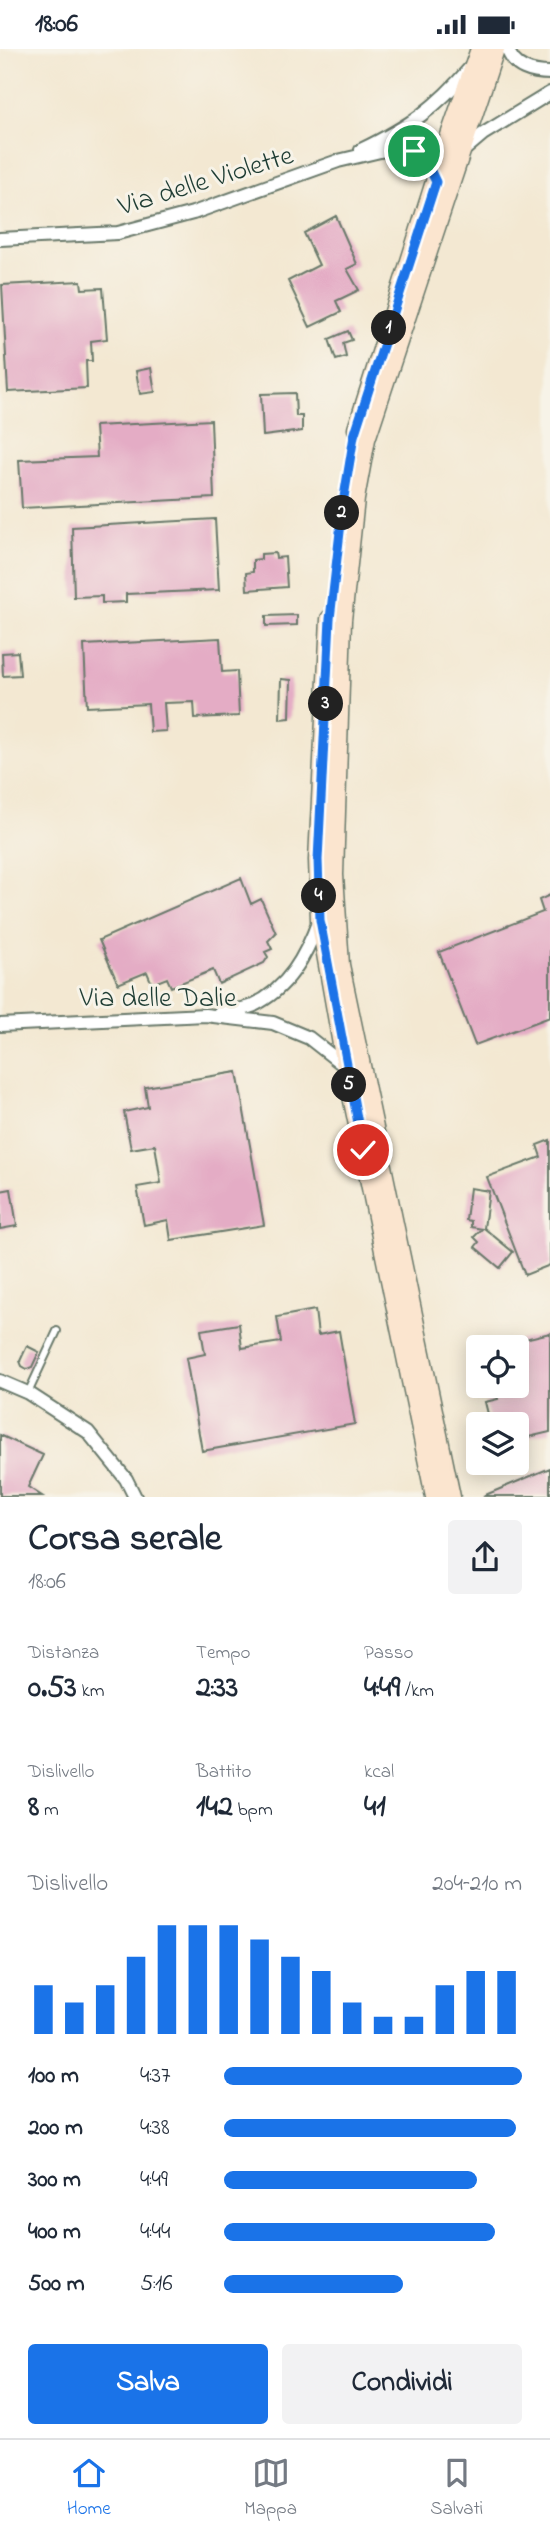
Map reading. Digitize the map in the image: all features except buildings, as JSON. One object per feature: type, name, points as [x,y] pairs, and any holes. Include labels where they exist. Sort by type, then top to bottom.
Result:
[{"type":"main road","points":[[451,1496],[340,965],[334,875],[342,620],[355,499],[364,451],[495,49]]},
{"type":"main road","points":[[435,1496],[346,1067],[320,920],[318,860],[330,619],[354,436],[478,55]]},
{"type":"street","points":[[508,49],[510,55],[524,69],[550,73]]},
{"type":"street","points":[[338,161],[393,135],[422,117],[451,90],[478,55]]},
{"type":"street","points":[[463,151],[483,134],[550,93]]},
{"type":"street","points":[[338,161],[393,148],[414,151],[426,161],[436,182]]},
{"type":"street","name":"Via delle Violette","points":[[0,239],[118,233],[193,213],[338,161]]},
{"type":"street","points":[[205,1015],[250,1007],[281,988],[300,963],[320,920]]},
{"type":"street","name":"Via delle Dalie","points":[[0,1025],[205,1015],[273,1023],[309,1038],[346,1067]]},
{"type":"street","points":[[0,1381],[28,1393],[88,1432],[126,1479],[135,1496]]},
{"type":"lane","points":[[28,1393],[57,1331]]},
{"type":"route","points":[[363,1150],[320,920],[318,860],[330,619],[354,436],[436,182],[426,161],[414,151]]}]
